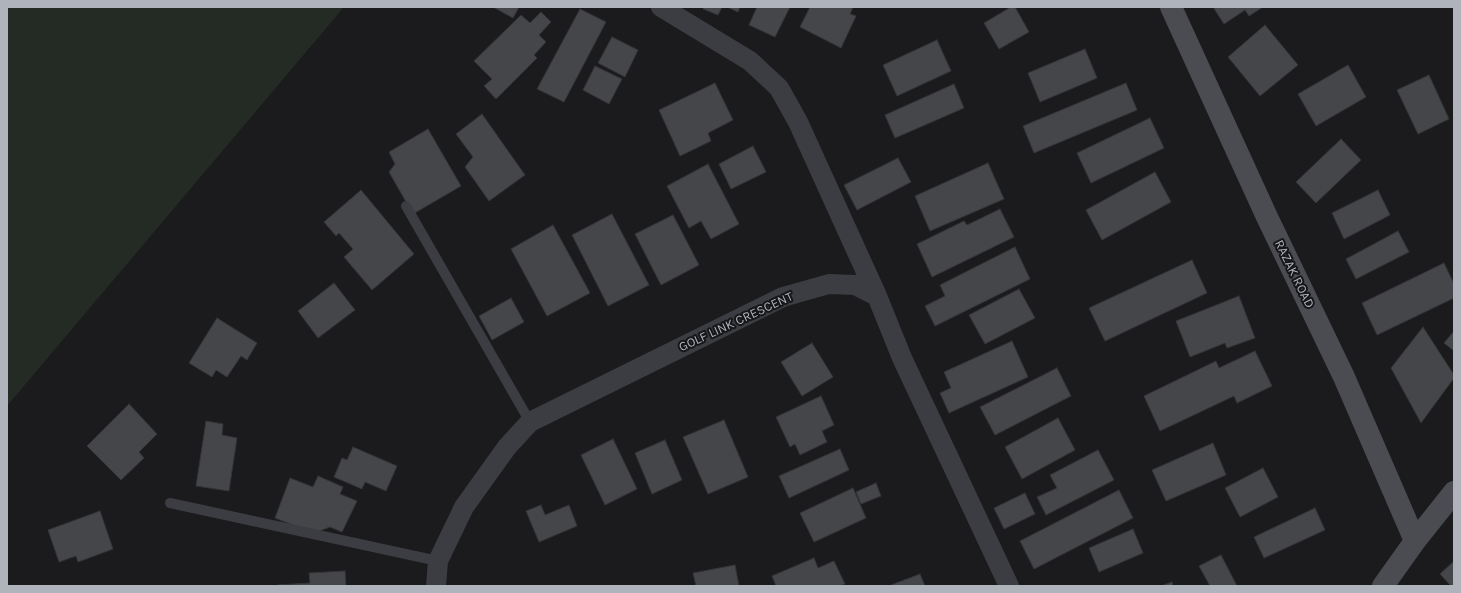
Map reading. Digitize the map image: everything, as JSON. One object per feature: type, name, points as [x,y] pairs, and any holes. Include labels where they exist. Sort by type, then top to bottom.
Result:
[{"type":"main road","name":"RAZAK ROAD","points":[[1171,7],[1267,217],[1344,377],[1415,541]]},
{"type":"main road","points":[[1383,586],[1415,541],[1454,492]]},
{"type":"street","points":[[661,7],[750,61],[779,88],[798,122],[877,296],[902,358],[1009,586]]},
{"type":"street","name":"GOLF LINK CRESCENT","points":[[436,586],[438,560],[464,507],[507,447],[530,422],[783,297],[829,284],[855,285],[877,296]]},
{"type":"lane","points":[[406,206],[530,422]]},
{"type":"lane","points":[[170,503],[438,560]]},
{"type":"shaded area","points":[[7,7],[344,7],[7,406]]},
{"type":"building","points":[[493,7],[519,7],[513,18]]},
{"type":"building","points":[[704,7],[722,7],[718,15],[703,9]]},
{"type":"building","points":[[727,7],[740,7],[738,12]]},
{"type":"building","points":[[757,7],[790,7],[775,37],[749,25]]},
{"type":"building","points":[[810,7],[853,7],[850,14],[856,16],[841,48],[800,27]]},
{"type":"building","points":[[1011,7],[1015,7],[1029,32],[999,49],[984,23]]},
{"type":"building","points":[[1213,7],[1263,7],[1249,16],[1245,10],[1224,24]]},
{"type":"building","points":[[580,9],[606,22],[564,102],[537,89]]},
{"type":"building","points":[[541,12],[551,22],[539,35],[546,42],[534,55],[537,58],[496,99],[484,86],[492,79],[474,61],[521,15],[530,23]]},
{"type":"building","points":[[1265,25],[1298,65],[1260,96],[1228,57]]},
{"type":"building","points":[[612,37],[638,50],[625,77],[598,63]]},
{"type":"building","points":[[937,40],[951,71],[897,96],[883,65]]},
{"type":"building","points":[[1085,49],[1097,78],[1040,102],[1028,73]]},
{"type":"building","points":[[1348,65],[1366,97],[1316,126],[1298,94]]},
{"type":"building","points":[[595,66],[622,79],[609,104],[583,90]]},
{"type":"building","points":[[1429,75],[1449,119],[1418,134],[1397,90]]},
{"type":"building","points":[[715,83],[733,120],[708,133],[711,141],[680,156],[659,110]]},
{"type":"building","points":[[1126,83],[1137,110],[1034,153],[1023,126]]},
{"type":"building","points":[[954,84],[964,108],[895,138],[885,115]]},
{"type":"building","points":[[482,114],[525,175],[489,201],[465,167],[473,157],[456,134]]},
{"type":"building","points":[[1150,118],[1164,148],[1091,183],[1077,153]]},
{"type":"building","points":[[428,129],[461,186],[413,214],[389,172],[395,164],[389,152]]},
{"type":"building","points":[[1341,139],[1361,160],[1316,203],[1296,182]]},
{"type":"building","points":[[753,146],[766,172],[731,189],[719,164]]},
{"type":"building","points":[[898,158],[911,182],[857,210],[844,185]]},
{"type":"building","points":[[988,163],[1004,199],[930,231],[915,196]]},
{"type":"building","points":[[708,164],[739,224],[711,239],[701,221],[689,228],[667,186]]},
{"type":"building","points":[[1155,172],[1171,202],[1102,240],[1086,210]]},
{"type":"building","points":[[361,190],[414,254],[372,290],[344,257],[353,249],[339,233],[336,236],[324,222]]},
{"type":"building","points":[[1378,190],[1390,215],[1344,239],[1332,213]]},
{"type":"building","points":[[1000,209],[1014,237],[932,277],[917,244],[964,221],[967,225]]},
{"type":"building","points":[[612,214],[649,285],[608,306],[572,235]]},
{"type":"building","points":[[673,215],[699,265],[661,285],[635,234]]},
{"type":"building","points":[[553,225],[590,293],[547,316],[511,249]]},
{"type":"building","points":[[1398,231],[1409,252],[1356,279],[1346,259]]},
{"type":"building","points":[[1015,247],[1030,279],[935,326],[925,306],[945,296],[940,285]]},
{"type":"building","points":[[1192,260],[1207,293],[1105,341],[1089,308]]},
{"type":"building","points":[[1444,263],[1454,284],[1454,298],[1377,335],[1362,303]]},
{"type":"building","points":[[334,283],[355,310],[318,338],[298,311]]},
{"type":"building","points":[[1019,289],[1035,318],[985,344],[969,315]]},
{"type":"building","points":[[1239,296],[1255,338],[1227,348],[1225,343],[1190,357],[1176,321]]},
{"type":"building","points":[[511,298],[524,322],[492,340],[479,316]]},
{"type":"building","points":[[217,318],[257,343],[247,360],[241,356],[227,377],[216,370],[212,377],[189,363]]},
{"type":"building","points":[[1423,327],[1454,375],[1454,378],[1421,423],[1391,368]]},
{"type":"building","points":[[1454,331],[1454,351],[1444,343]]},
{"type":"building","points":[[1012,341],[1028,377],[949,413],[940,393],[951,388],[944,372]]},
{"type":"building","points":[[812,343],[833,377],[802,396],[781,362]]},
{"type":"building","points":[[1255,351],[1272,386],[1237,403],[1234,396],[1160,431],[1144,396],[1216,361],[1219,368]]},
{"type":"building","points":[[1057,368],[1071,396],[995,435],[980,407]]},
{"type":"building","points":[[821,396],[834,425],[822,431],[827,442],[800,455],[795,444],[790,447],[776,417]]},
{"type":"building","points":[[129,404],[157,434],[139,452],[144,458],[121,480],[87,446]]},
{"type":"building","points":[[1058,418],[1075,450],[1022,479],[1005,447]]},
{"type":"building","points":[[724,420],[748,477],[708,494],[683,437]]},
{"type":"building","points":[[206,421],[223,424],[222,435],[237,438],[229,491],[196,486]]},
{"type":"building","points":[[613,439],[637,489],[605,505],[581,455]]},
{"type":"building","points":[[665,440],[682,480],[652,494],[635,453]]},
{"type":"building","points":[[1213,443],[1226,475],[1166,501],[1152,470]]},
{"type":"building","points":[[353,447],[397,466],[386,491],[365,482],[362,489],[334,477],[342,458],[347,460]]},
{"type":"building","points":[[840,449],[849,470],[789,498],[779,476]]},
{"type":"building","points":[[1098,450],[1114,480],[1046,515],[1037,497],[1057,488],[1050,475]]},
{"type":"building","points":[[1263,468],[1278,497],[1240,517],[1225,488]]},
{"type":"building","points":[[318,476],[343,487],[340,494],[357,501],[342,532],[330,527],[314,533],[275,518],[290,478],[313,487]]},
{"type":"building","points":[[876,483],[881,496],[861,504],[856,492]]},
{"type":"building","points":[[853,488],[866,518],[814,542],[800,513]]},
{"type":"building","points":[[1119,490],[1133,518],[1034,569],[1020,541]]},
{"type":"building","points":[[1025,493],[1035,514],[1004,529],[994,508]]},
{"type":"building","points":[[541,505],[545,515],[569,505],[577,526],[539,542],[526,511]]},
{"type":"building","points":[[1315,508],[1325,530],[1264,558],[1254,537]]},
{"type":"building","points":[[100,511],[113,549],[78,562],[76,556],[59,562],[48,530]]},
{"type":"building","points":[[1133,529],[1143,553],[1099,572],[1089,548]]},
{"type":"building","points":[[1221,555],[1237,586],[1210,586],[1199,566]]},
{"type":"building","points":[[814,558],[818,568],[834,561],[845,584],[839,586],[776,586],[772,576]]},
{"type":"building","points":[[1454,561],[1454,586],[1451,586],[1440,574]]},
{"type":"building","points":[[735,565],[739,586],[696,586],[693,573]]},
{"type":"building","points":[[345,571],[346,586],[277,586],[310,583],[309,573]]},
{"type":"building","points":[[920,574],[925,586],[891,585]]},
{"type":"building","points":[[1172,582],[1173,586],[1161,586]]}]
